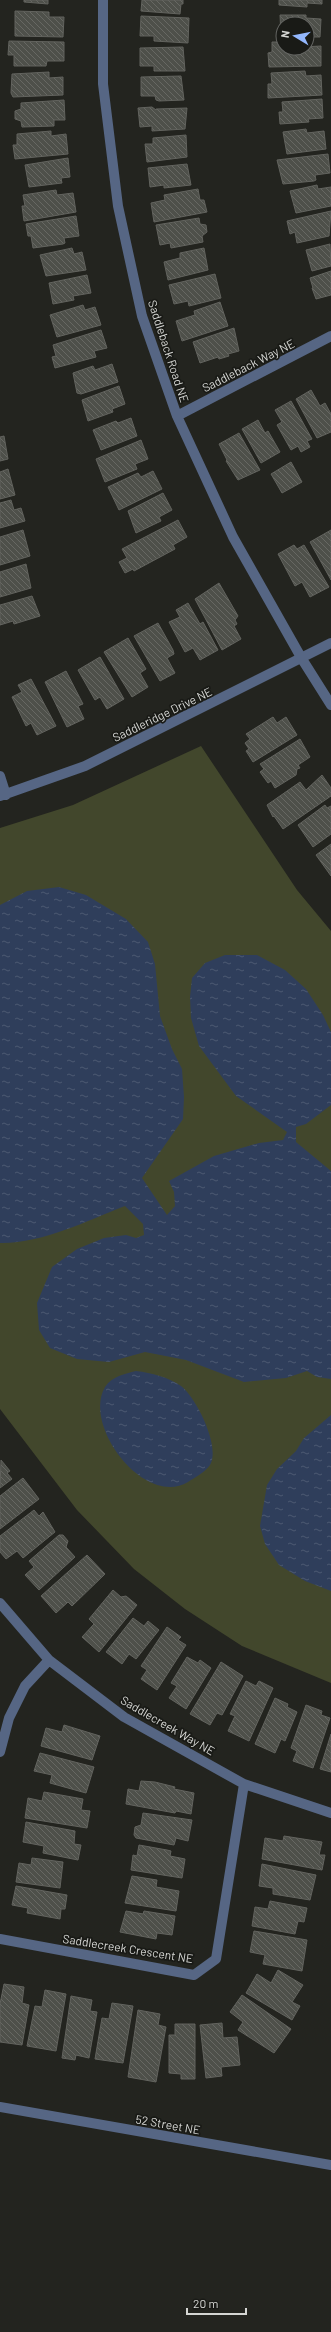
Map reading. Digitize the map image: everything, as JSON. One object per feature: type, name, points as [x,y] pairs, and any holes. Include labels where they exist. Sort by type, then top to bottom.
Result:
[{"type":"street","name":"Saddleback Road NE","points":[[103,0],[103,84],[118,206],[142,316],[177,416],[233,537],[302,659]]},
{"type":"street","name":"Saddleback Way NE","points":[[177,416],[331,336]]},
{"type":"street","name":"Saddleridge Drive NE","points":[[3,796],[85,766],[302,659],[331,643]]},
{"type":"street","points":[[302,659],[331,705]]},
{"type":"street","points":[[0,776],[3,796]]},
{"type":"street","name":"Saddlecreek Way NE","points":[[0,1603],[49,1660],[124,1717],[244,1784],[331,1813]]},
{"type":"street","points":[[0,1752],[9,1718],[25,1686],[49,1660]]},
{"type":"street","name":"Saddlecreek Crescent NE","points":[[0,1939],[194,1975],[216,1959],[244,1784]]},
{"type":"street","name":"52 Street NE","points":[[0,2107],[331,2165]]},
{"type":"green space","points":[[201,746],[297,890],[331,931],[331,1683],[242,1646],[185,1609],[134,1569],[77,1510],[0,1409],[0,828],[73,805]]},
{"type":"water","points":[[59,887],[86,895],[126,919],[148,942],[155,964],[160,1016],[172,1049],[182,1069],[184,1097],[183,1119],[142,1178],[167,1215],[175,1206],[174,1192],[169,1181],[214,1156],[259,1143],[283,1140],[287,1132],[236,1096],[199,1046],[191,1018],[190,997],[192,978],[205,963],[225,955],[257,955],[285,970],[306,989],[323,1015],[331,1032],[331,1105],[306,1124],[296,1127],[296,1142],[331,1171],[331,1379],[317,1377],[307,1371],[286,1378],[244,1382],[186,1360],[145,1352],[109,1362],[77,1359],[50,1348],[39,1330],[37,1303],[52,1267],[77,1249],[104,1238],[126,1235],[136,1238],[144,1235],[143,1224],[125,1206],[79,1225],[47,1236],[31,1240],[0,1243],[0,905],[27,891]]},
{"type":"water","points":[[136,1371],[160,1376],[181,1386],[200,1411],[210,1435],[213,1457],[208,1468],[188,1482],[171,1487],[154,1484],[137,1474],[122,1459],[110,1441],[102,1422],[100,1403],[105,1387],[111,1380],[123,1374]]},
{"type":"water","points":[[331,1415],[331,1591],[305,1581],[279,1565],[265,1544],[260,1526],[267,1485],[277,1469],[296,1451],[304,1438]]},
{"type":"building","points":[[24,0],[48,0],[48,4],[24,2]]},
{"type":"building","points":[[142,0],[183,0],[183,4],[181,4],[180,14],[141,11]]},
{"type":"building","points":[[279,0],[322,0],[322,4],[307,3],[307,7],[279,5]]},
{"type":"building","points":[[15,11],[49,12],[49,17],[64,17],[63,37],[15,36]]},
{"type":"building","points":[[280,15],[306,15],[306,16]]},
{"type":"building","points":[[141,16],[189,18],[188,43],[154,41],[154,36],[140,36]]},
{"type":"building","points":[[315,19],[321,19],[320,37],[315,37]]},
{"type":"building","points":[[9,41],[64,42],[64,61],[47,61],[46,66],[14,66],[14,55],[8,55]]},
{"type":"building","points":[[272,42],[275,42],[275,56],[315,56],[315,46],[321,46],[321,66],[269,67],[268,53],[272,52]]},
{"type":"building","points":[[183,47],[185,71],[154,71],[154,66],[140,66],[140,48]]},
{"type":"building","points":[[305,71],[306,76],[321,75],[322,95],[268,98],[268,84],[272,84],[271,73]]},
{"type":"building","points":[[49,72],[49,78],[63,77],[63,95],[13,97],[11,93],[12,74]]},
{"type":"building","points":[[181,76],[184,100],[159,101],[156,100],[155,96],[141,96],[141,77]]},
{"type":"building","points":[[322,99],[323,118],[308,119],[309,122],[280,124],[279,112],[283,112],[282,102]]},
{"type":"building","points":[[64,100],[65,120],[54,120],[54,126],[22,127],[21,121],[15,119],[15,111],[21,109],[21,103]]},
{"type":"building","points":[[152,107],[156,110],[187,108],[185,129],[152,131],[152,126],[140,127],[138,108]]},
{"type":"building","points":[[306,129],[307,133],[324,131],[326,149],[287,154],[283,132]]},
{"type":"building","points":[[51,131],[51,136],[66,134],[68,154],[15,159],[13,145],[17,145],[17,134]]},
{"type":"building","points":[[186,135],[187,157],[147,162],[145,144],[153,144],[153,138]]},
{"type":"building","points":[[328,154],[330,173],[315,175],[316,180],[314,181],[283,184],[277,160]]},
{"type":"building","points":[[68,158],[70,177],[61,178],[62,183],[29,187],[25,165]]},
{"type":"building","points":[[187,164],[191,185],[164,188],[164,185],[150,187],[148,168]]},
{"type":"building","points":[[317,185],[318,189],[331,187],[331,206],[296,213],[290,191]]},
{"type":"building","points":[[198,189],[200,200],[204,200],[207,212],[154,222],[151,203],[165,200],[164,195]]},
{"type":"building","points":[[56,190],[57,195],[73,193],[76,212],[24,221],[22,206],[25,206],[23,195]]},
{"type":"building","points":[[331,211],[329,236],[297,243],[295,232],[290,234],[287,221]]},
{"type":"building","points":[[76,216],[79,236],[64,238],[65,243],[63,244],[33,248],[31,236],[28,236],[26,224]]},
{"type":"building","points":[[199,218],[200,224],[206,225],[207,232],[202,236],[203,242],[171,248],[170,243],[160,245],[156,225]]},
{"type":"building","points":[[330,244],[331,266],[312,271],[306,250]]},
{"type":"building","points":[[72,248],[74,254],[82,252],[86,270],[46,276],[40,255]]},
{"type":"building","points":[[204,248],[208,270],[168,280],[164,262],[180,258],[180,253]]},
{"type":"building","points":[[331,271],[331,295],[316,299],[310,278]]},
{"type":"building","points":[[215,274],[221,298],[189,306],[188,301],[174,304],[169,285]]},
{"type":"building","points":[[87,275],[91,293],[73,296],[74,300],[53,304],[49,283]]},
{"type":"building","points":[[220,302],[228,326],[182,341],[176,321],[195,315],[194,311]]},
{"type":"building","points":[[83,305],[85,310],[95,307],[101,325],[57,337],[50,315]]},
{"type":"building","points":[[234,328],[239,351],[228,354],[229,356],[219,359],[218,357],[200,363],[193,342]]},
{"type":"building","points":[[101,330],[107,348],[94,351],[96,357],[55,368],[52,357],[56,356],[53,345]]},
{"type":"building","points":[[112,364],[118,382],[81,394],[77,393],[73,373],[93,366],[95,370]]},
{"type":"building","points":[[119,386],[125,404],[112,409],[113,412],[88,421],[82,400]]},
{"type":"building","points":[[311,390],[320,406],[325,403],[331,414],[331,432],[317,438],[296,399]]},
{"type":"building","points":[[291,401],[312,439],[307,441],[310,447],[301,452],[298,446],[291,450],[277,425],[282,422],[275,410]]},
{"type":"building","points":[[131,418],[137,436],[101,450],[93,430],[116,421],[118,423]]},
{"type":"building","points":[[258,420],[265,433],[268,431],[280,452],[261,463],[242,429]]},
{"type":"building","points":[[239,433],[260,470],[238,480],[226,461],[227,460],[219,444]]},
{"type":"building","points":[[4,436],[8,459],[0,461],[0,437]]},
{"type":"building","points":[[141,440],[148,459],[135,464],[137,469],[105,482],[96,459]]},
{"type":"building","points":[[291,462],[302,482],[282,493],[271,474]]},
{"type":"building","points":[[8,469],[15,495],[0,499],[0,472]]},
{"type":"building","points":[[153,471],[162,489],[119,510],[108,487],[138,473],[141,477]]},
{"type":"building","points":[[163,493],[172,510],[159,517],[161,521],[136,533],[128,511]]},
{"type":"building","points":[[11,500],[14,510],[21,508],[25,521],[0,528],[0,503]]},
{"type":"building","points":[[178,520],[187,537],[173,545],[175,549],[134,571],[133,569],[125,573],[119,562],[127,558],[122,549]]},
{"type":"building","points":[[23,530],[30,556],[0,565],[0,537]]},
{"type":"building","points":[[331,530],[331,580],[310,542]]},
{"type":"building","points":[[294,545],[297,549],[304,545],[329,587],[310,597],[302,582],[295,586],[278,554]]},
{"type":"building","points":[[26,564],[31,588],[0,597],[0,572]]},
{"type":"building","points":[[219,583],[238,616],[235,620],[237,624],[234,626],[241,639],[222,650],[195,599]]},
{"type":"building","points":[[32,596],[40,616],[14,624],[13,621],[0,625],[0,605]]},
{"type":"building","points":[[188,603],[200,624],[203,622],[218,650],[200,660],[193,648],[185,652],[169,622],[180,617],[176,610]]},
{"type":"building","points":[[158,623],[173,650],[174,654],[167,658],[175,673],[160,681],[134,636]]},
{"type":"building","points":[[128,638],[146,669],[140,673],[148,687],[132,697],[104,652]]},
{"type":"building","points":[[100,657],[124,699],[107,709],[100,697],[95,700],[78,670]]},
{"type":"building","points":[[66,671],[83,704],[78,706],[84,719],[67,727],[45,682]]},
{"type":"building","points":[[31,679],[56,726],[37,735],[31,723],[26,726],[12,697],[22,692],[18,685]]},
{"type":"building","points":[[273,717],[277,723],[286,717],[297,735],[253,762],[246,751],[249,749],[245,743],[250,739],[246,734]]},
{"type":"building","points":[[300,739],[310,757],[298,765],[300,768],[297,769],[296,775],[275,788],[271,781],[268,783],[260,772],[264,769],[260,764]]},
{"type":"building","points":[[322,775],[331,788],[331,796],[283,829],[274,816],[273,817],[267,805],[300,782],[306,790]]},
{"type":"building","points":[[325,805],[327,808],[331,806],[331,834],[313,847],[298,825]]},
{"type":"building","points":[[331,844],[331,876],[316,855]]},
{"type":"building","points":[[1,1460],[10,1471],[7,1473],[12,1479],[0,1488]]},
{"type":"building","points":[[23,1478],[39,1499],[0,1529],[0,1496]]},
{"type":"building","points":[[34,1510],[39,1516],[43,1512],[55,1532],[23,1558],[17,1551],[6,1559],[0,1552],[0,1536]]},
{"type":"building","points":[[59,1535],[63,1535],[68,1541],[66,1547],[75,1557],[39,1590],[25,1575],[34,1567],[29,1561]]},
{"type":"building","points":[[87,1555],[105,1574],[72,1606],[68,1602],[56,1613],[41,1596]]},
{"type":"building","points":[[113,1590],[121,1597],[126,1596],[137,1605],[99,1652],[82,1637],[94,1624],[89,1619]]},
{"type":"building","points":[[133,1618],[144,1626],[148,1621],[159,1630],[136,1659],[129,1654],[122,1664],[106,1652]]},
{"type":"building","points":[[167,1627],[181,1637],[178,1640],[186,1645],[157,1690],[141,1679],[147,1670],[141,1666]]},
{"type":"building","points":[[187,1657],[198,1663],[200,1660],[211,1668],[186,1709],[169,1698],[177,1686],[171,1683]]},
{"type":"building","points":[[221,1662],[243,1676],[222,1715],[217,1713],[210,1725],[190,1714]]},
{"type":"building","points":[[246,1681],[256,1686],[259,1681],[273,1688],[249,1741],[228,1731],[235,1716],[230,1714]]},
{"type":"building","points":[[275,1698],[288,1704],[287,1707],[297,1712],[285,1741],[281,1739],[275,1753],[255,1744]]},
{"type":"building","points":[[306,1705],[322,1711],[321,1715],[330,1718],[313,1768],[293,1761],[297,1751],[291,1748]]},
{"type":"building","points":[[64,1725],[100,1736],[92,1760],[41,1746],[46,1728],[62,1732]]},
{"type":"building","points":[[331,1734],[331,1772],[320,1769]]},
{"type":"building","points":[[40,1753],[94,1767],[86,1793],[50,1783],[52,1775],[34,1771]]},
{"type":"building","points":[[141,1781],[155,1782],[175,1787],[174,1789],[194,1793],[191,1814],[176,1811],[175,1813],[126,1804],[128,1789],[139,1791]]},
{"type":"building","points":[[44,1792],[83,1799],[81,1810],[90,1811],[87,1828],[25,1818],[28,1798],[42,1801]]},
{"type":"building","points":[[143,1813],[192,1820],[188,1841],[176,1838],[174,1845],[136,1838],[134,1835],[135,1827],[141,1825]]},
{"type":"building","points":[[26,1822],[75,1831],[74,1844],[81,1845],[78,1860],[43,1853],[44,1846],[23,1842]]},
{"type":"building","points":[[284,1836],[322,1842],[319,1855],[325,1855],[322,1870],[262,1859],[265,1838],[283,1841]]},
{"type":"building","points":[[139,1845],[171,1851],[170,1856],[185,1859],[182,1878],[131,1870],[133,1855],[137,1856]]},
{"type":"building","points":[[32,1858],[63,1862],[60,1888],[16,1882],[19,1863],[31,1865]]},
{"type":"building","points":[[262,1864],[316,1875],[310,1900],[273,1894],[273,1888],[259,1886]]},
{"type":"building","points":[[132,1876],[157,1880],[156,1887],[179,1891],[176,1911],[125,1903]]},
{"type":"building","points":[[16,1886],[67,1895],[65,1909],[61,1909],[60,1919],[27,1913],[28,1908],[12,1905]]},
{"type":"building","points":[[270,1901],[307,1908],[304,1922],[298,1921],[295,1934],[252,1926],[255,1907],[268,1909]]},
{"type":"building","points":[[126,1911],[143,1914],[144,1911],[175,1916],[172,1935],[157,1933],[156,1939],[120,1932]]},
{"type":"building","points":[[254,1931],[307,1940],[302,1971],[263,1964],[265,1955],[250,1952]]},
{"type":"building","points":[[278,1970],[303,1985],[292,2002],[300,2006],[292,2020],[246,1993],[257,1974],[271,1983]]},
{"type":"building","points":[[4,1984],[24,1987],[22,2003],[29,2005],[22,2045],[0,2042],[0,2004]]},
{"type":"building","points":[[45,1990],[66,1994],[56,2051],[27,2046],[35,2006],[42,2007]]},
{"type":"building","points":[[242,1995],[291,2029],[274,2053],[238,2030],[243,2022],[230,2012]]},
{"type":"building","points":[[71,1996],[92,2000],[90,2011],[97,2012],[89,2058],[76,2055],[75,2060],[62,2058]]},
{"type":"building","points":[[112,2003],[133,2006],[123,2063],[95,2059],[102,2018],[109,2019]]},
{"type":"building","points":[[138,2010],[160,2014],[158,2025],[166,2027],[156,2082],[128,2077]]},
{"type":"building","points":[[222,2023],[223,2038],[237,2037],[240,2065],[221,2067],[222,2076],[206,2078],[200,2025]]},
{"type":"building","points":[[175,2024],[195,2024],[195,2079],[181,2079],[181,2074],[169,2073],[169,2035],[175,2035]]}]
